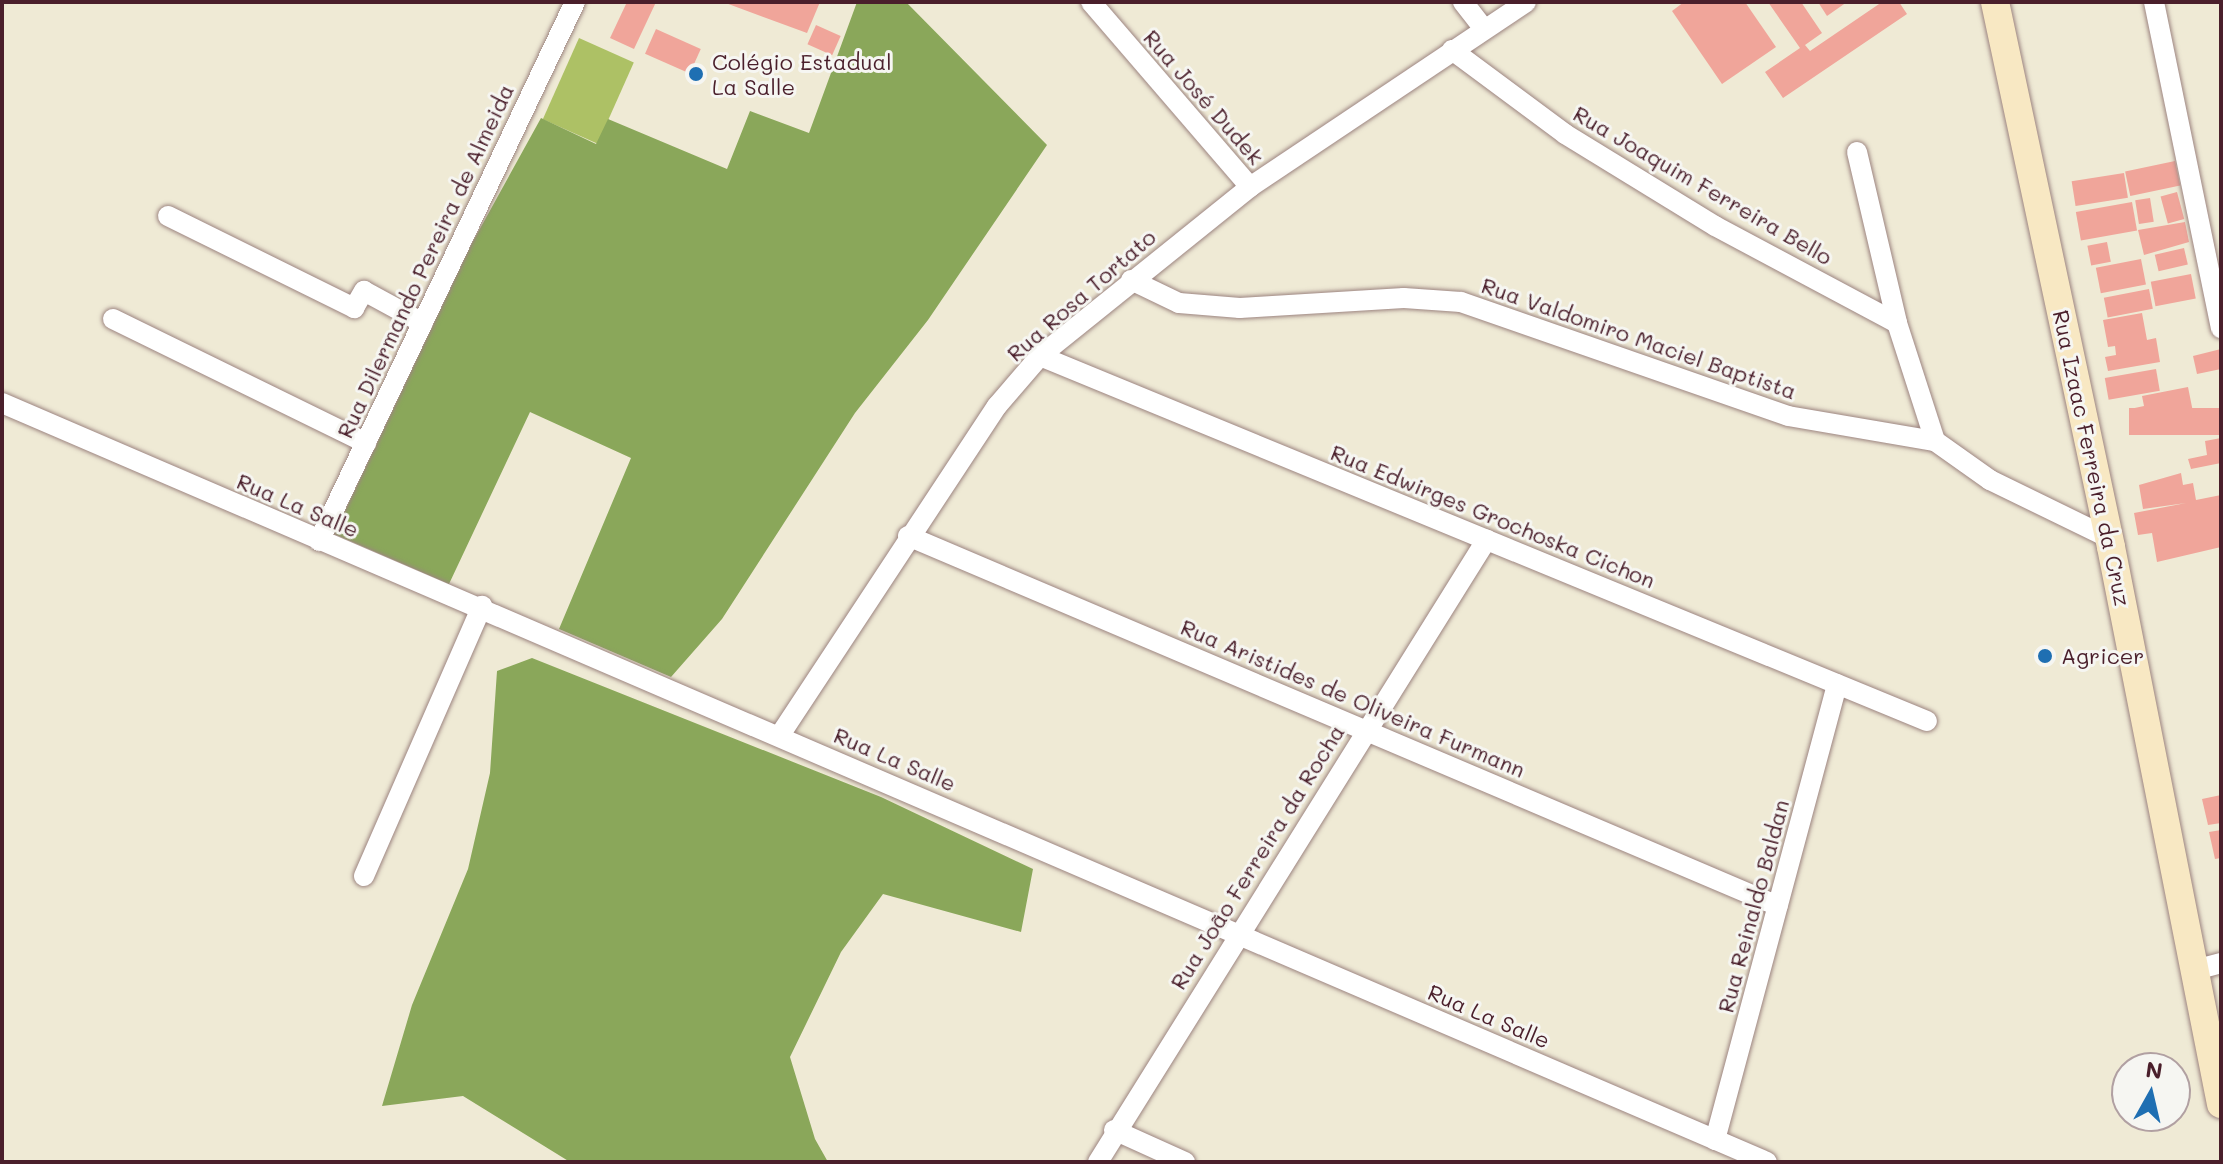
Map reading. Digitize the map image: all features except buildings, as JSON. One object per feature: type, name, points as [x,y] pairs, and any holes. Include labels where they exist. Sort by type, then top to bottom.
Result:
[{"type":"main road","name":"Rua Izaac Ferreira da Cruz","points":[[1995,2],[2109,538],[2208,967],[2221,1104]]},
{"type":"street","name":"Rua Dilermando Pereira de Almeida","points":[[319,541],[575,2]]},
{"type":"street","name":"Rua José Dudek","points":[[1091,2],[1250,187]]},
{"type":"street","points":[[1463,2],[1484,29]]},
{"type":"street","name":"Rua Rosa Tortato","points":[[780,735],[908,536],[997,406],[1040,356],[1250,187],[1526,2]]},
{"type":"street","points":[[2154,2],[2221,328]]},
{"type":"street","name":"Rua Joaquim Ferreira Bello","points":[[1452,50],[1565,134],[1715,226],[1897,323]]},
{"type":"street","points":[[1857,152],[1897,323],[1935,441]]},
{"type":"street","points":[[168,216],[354,308],[364,291],[423,323]]},
{"type":"street","name":"Rua Valdomiro Maciel Baptista","points":[[1131,280],[1179,303],[1240,308],[1404,298],[1461,302],[1788,416],[1935,441],[1990,480],[2109,538]]},
{"type":"street","points":[[113,319],[366,443]]},
{"type":"street","name":"Rua Edwirges Grochoska Cichon","points":[[1040,356],[1927,721]]},
{"type":"street","name":"Rua La Salle","points":[[2,403],[319,541],[482,606],[1767,1162]]},
{"type":"street","name":"Rua Aristides de Oliveira Furmann","points":[[908,536],[1778,906]]},
{"type":"street","name":"Rua João Ferreira da Rocha","points":[[1098,1162],[1114,1130],[1237,933],[1487,539]]},
{"type":"street","points":[[364,876],[482,606]]},
{"type":"street","name":"Rua Reinaldo Baldan","points":[[1715,1140],[1837,684]]},
{"type":"street","points":[[1114,1130],[1185,1162]]},
{"type":"green space","points":[[857,2],[906,2],[1047,145],[928,320],[855,413],[722,619],[671,677],[559,629],[631,458],[530,412],[449,584],[334,534],[472,243],[541,118],[596,144],[608,119],[727,169],[750,111],[809,133]]},
{"type":"green space","points":[[579,38],[634,62],[598,144],[543,119]]},
{"type":"green space","points":[[532,658],[881,797],[1033,869],[1021,932],[883,894],[841,952],[790,1057],[815,1139],[828,1162],[570,1162],[463,1096],[382,1106],[412,1005],[468,869],[490,773],[497,671]]},
{"type":"place","name":"Colégio Estadual La Salle","points":[[696,74]]},
{"type":"place","name":"Agricer","points":[[2045,656]]}]
